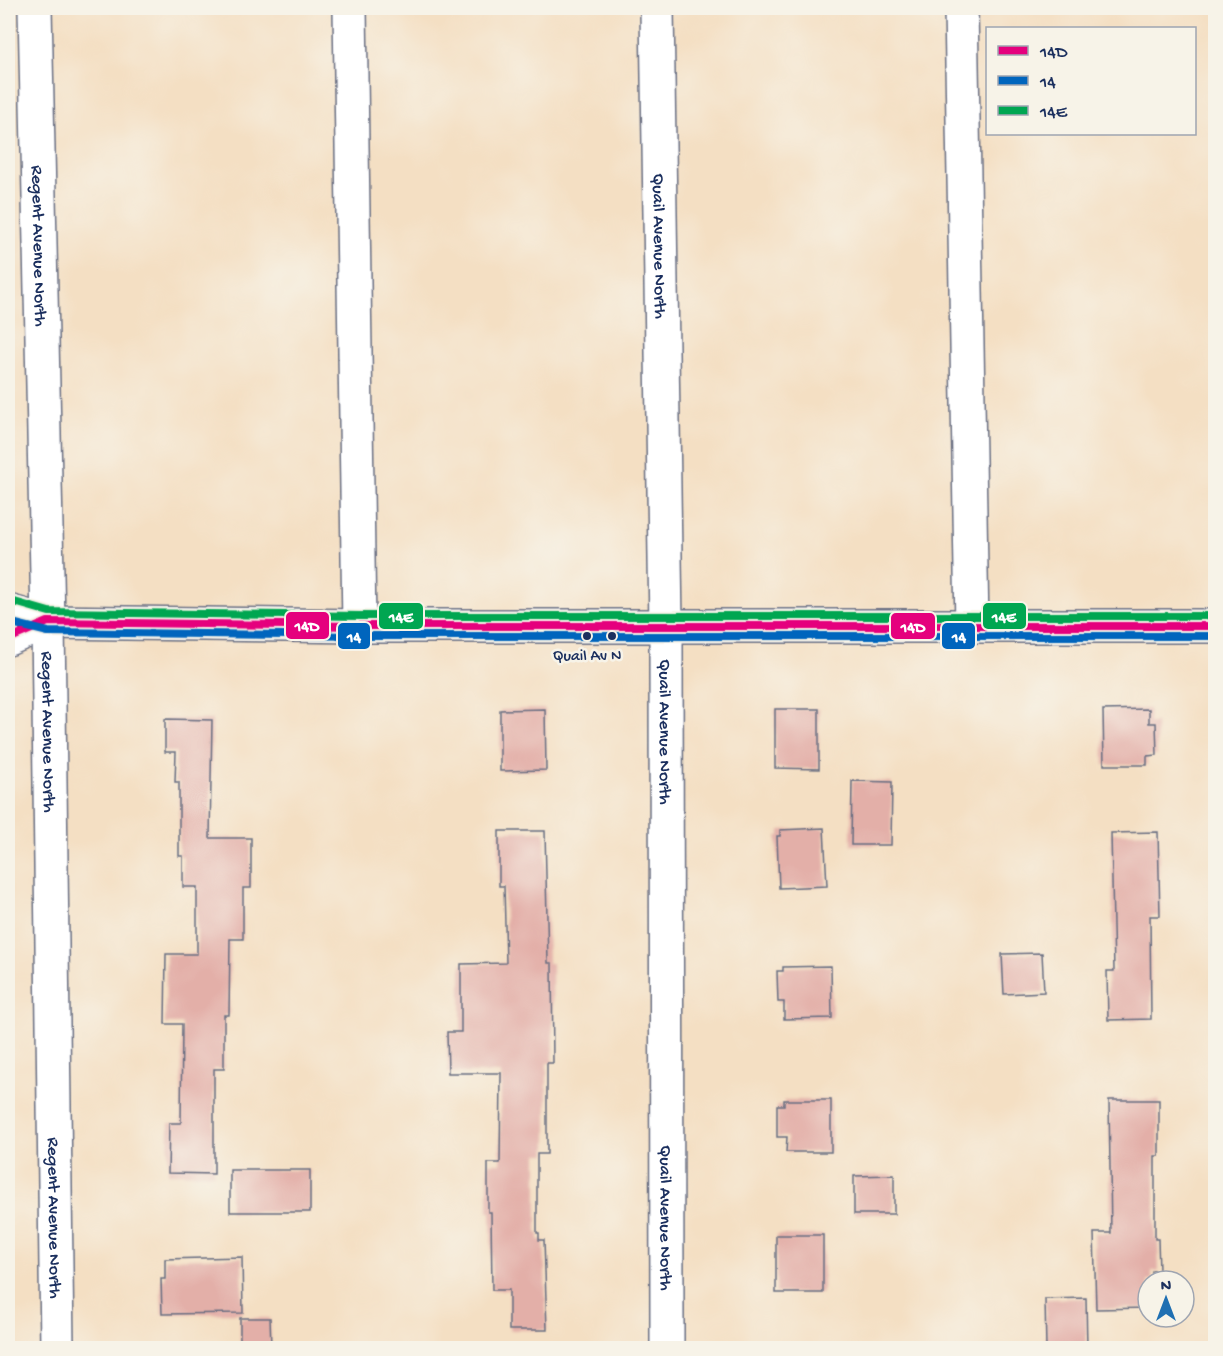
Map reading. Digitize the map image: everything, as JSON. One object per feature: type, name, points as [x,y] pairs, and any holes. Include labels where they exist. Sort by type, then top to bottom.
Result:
[{"type":"street","name":"Regent Avenue North","points":[[35,8],[48,622],[57,1348]]},
{"type":"street","points":[[351,8],[359,626]]},
{"type":"street","name":"Quail Avenue North","points":[[657,8],[666,626],[668,1348]]},
{"type":"street","points":[[961,8],[972,626]]},
{"type":"street","points":[[8,611],[48,622],[359,626],[1215,626]]},
{"type":"street","points":[[8,639],[48,622]]},
{"type":"shaded area","points":[[8,8],[9,8],[8,547]]},
{"type":"building","points":[[545,709],[546,770],[500,771],[500,710]]},
{"type":"building","points":[[775,709],[819,709],[819,769],[775,768]]},
{"type":"building","points":[[1149,709],[1149,723],[1156,723],[1157,755],[1147,756],[1147,765],[1104,765],[1103,710]]},
{"type":"building","points":[[165,719],[212,720],[210,838],[251,838],[251,888],[243,888],[243,939],[230,939],[229,1015],[224,1015],[224,1069],[214,1069],[214,1174],[168,1173],[169,1123],[181,1123],[182,1024],[165,1024],[166,954],[197,954],[197,887],[183,887],[183,856],[179,856],[179,782],[175,782],[176,752],[165,752]]},
{"type":"building","points":[[852,781],[892,782],[891,845],[851,845]]},
{"type":"building","points":[[824,828],[827,886],[779,888],[777,836],[780,836],[780,830]]},
{"type":"building","points":[[499,831],[545,831],[548,963],[552,963],[553,1063],[547,1063],[547,1154],[537,1154],[537,1233],[539,1233],[539,1240],[544,1240],[547,1330],[509,1330],[509,1290],[492,1290],[488,1163],[500,1163],[501,1073],[448,1073],[447,1032],[461,1032],[461,964],[506,963],[504,886],[499,886]]},
{"type":"building","points":[[1158,832],[1160,916],[1150,916],[1151,1019],[1108,1020],[1107,971],[1114,971],[1111,833]]},
{"type":"building","points":[[1042,953],[1044,992],[1004,994],[1002,954]]},
{"type":"building","points":[[831,966],[832,1018],[784,1019],[784,1002],[778,1002],[777,971],[783,971],[783,967]]},
{"type":"building","points":[[784,1100],[831,1100],[831,1152],[786,1152],[787,1137],[777,1137],[777,1105],[784,1105]]},
{"type":"building","points":[[1109,1100],[1159,1100],[1159,1156],[1155,1156],[1155,1239],[1158,1239],[1159,1269],[1136,1269],[1136,1308],[1096,1309],[1094,1233],[1111,1233]]},
{"type":"building","points":[[230,1170],[310,1170],[310,1212],[230,1212]]},
{"type":"building","points":[[894,1175],[894,1214],[854,1214],[854,1176]]},
{"type":"building","points":[[776,1235],[823,1235],[823,1293],[776,1293]]},
{"type":"building","points":[[242,1257],[243,1313],[162,1314],[161,1279],[165,1279],[165,1259]]},
{"type":"building","points":[[1086,1298],[1087,1347],[1046,1348],[1045,1299]]},
{"type":"building","points":[[240,1318],[270,1318],[271,1347],[240,1348]]},
{"type":"transit line","name":"14E","points":[[11,601],[49,612],[359,616],[1216,616]]},
{"type":"transit line","name":"14","points":[[8,622],[48,632],[359,636],[1216,636]]},
{"type":"transit line","name":"14D","points":[[8,639],[48,622],[359,626],[1216,626]]},
{"type":"place","name":"Quail Av N","points":[[587,636]]}]
